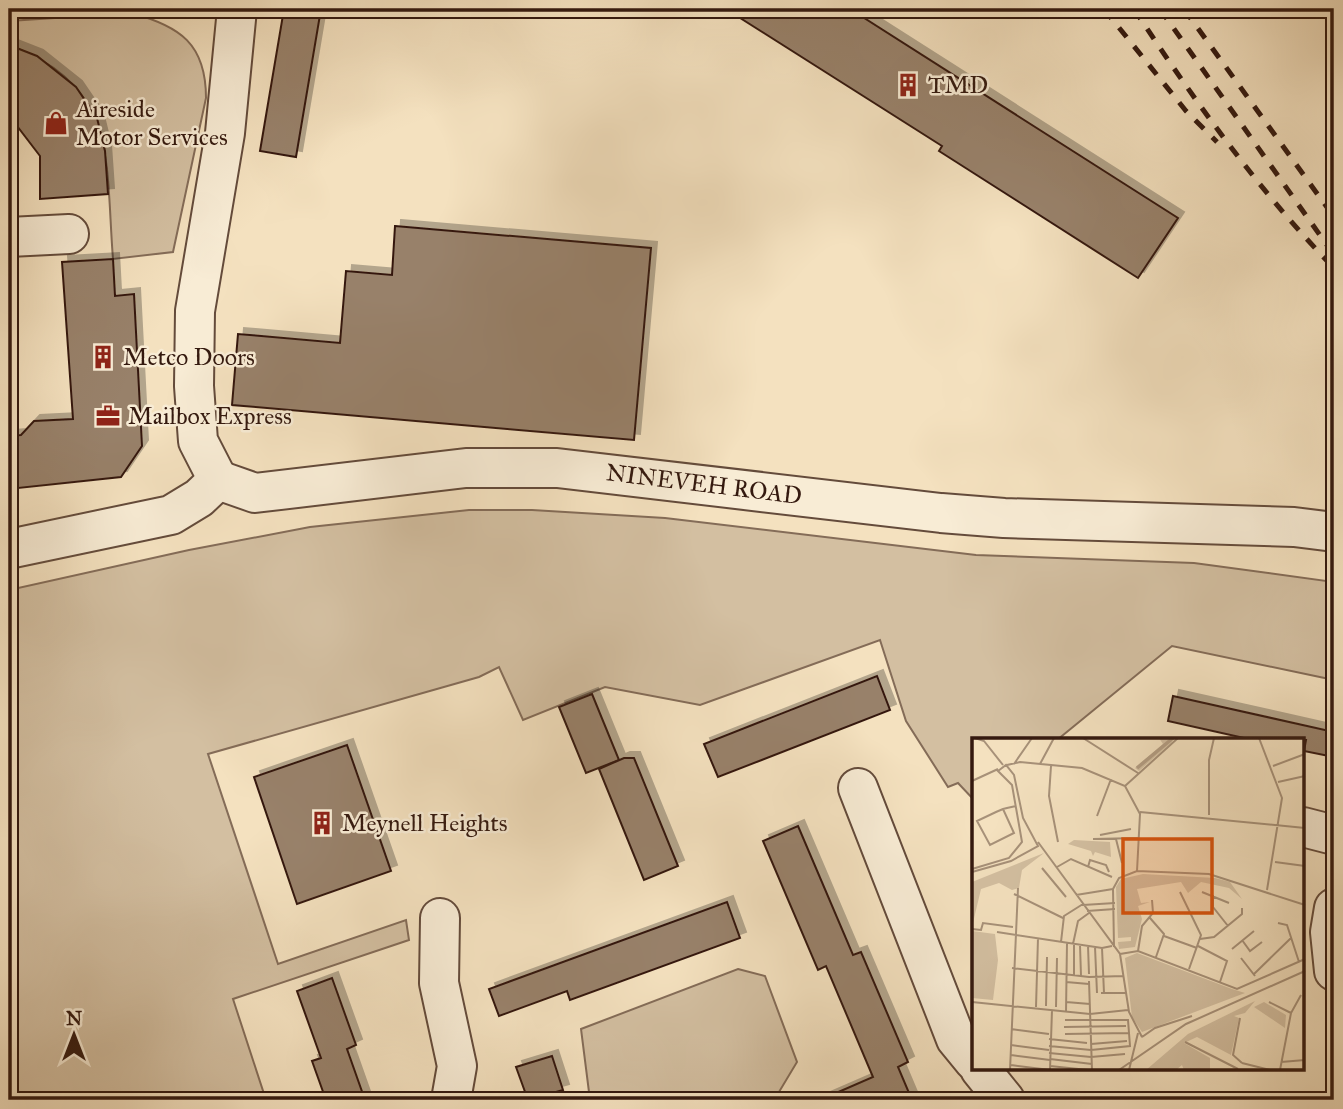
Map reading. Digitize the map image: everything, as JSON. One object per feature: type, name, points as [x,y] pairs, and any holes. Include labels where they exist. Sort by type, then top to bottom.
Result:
[{"type":"street","points":[[9,549],[171,515],[199,498],[218,480],[198,441],[194,386],[195,311],[225,133],[237,9]]},
{"type":"street","points":[[9,237],[69,234]]},
{"type":"street","name":"NINEVEH ROAD","points":[[218,480],[255,493],[466,468],[557,468],[941,513],[1294,527],[1334,532]]},
{"type":"street","name":"NINEVEH ROAD","points":[[1192,523],[1334,556]]},
{"type":"street","points":[[858,788],[956,1039],[972,1059]]},
{"type":"street","points":[[1304,827],[1334,835]]},
{"type":"street","points":[[1334,908],[1330,932],[1334,971]]},
{"type":"street","points":[[440,918],[439,983],[457,1066],[451,1100]]},
{"type":"street","points":[[981,1070],[1005,1100]]},
{"type":"shaded area","points":[[131,13],[163,24],[187,40],[201,64],[206,98],[173,252],[113,259],[106,159],[99,131],[88,105],[71,82],[45,62],[9,45],[9,21]]},
{"type":"shaded area","points":[[469,510],[532,510],[665,518],[976,555],[1194,563],[1334,582],[1334,680],[1172,646],[1059,738],[972,738],[972,798],[958,783],[948,787],[906,721],[880,640],[700,705],[605,687],[523,720],[499,667],[479,677],[208,754],[278,964],[406,920],[409,940],[233,999],[266,1100],[9,1100],[9,590],[189,550],[310,527]]},
{"type":"shaded area","points":[[738,969],[765,976],[797,1062],[776,1097],[767,1100],[590,1100],[581,1029]]},
{"type":"building","points":[[284,9],[321,9],[296,157],[260,151]]},
{"type":"building","name":"TMD","points":[[726,9],[850,9],[1178,218],[1138,278],[939,151],[942,146]]},
{"type":"building","name":"Aireside Motor Services","points":[[9,45],[37,56],[76,87],[97,118],[105,151],[108,194],[40,199],[40,156],[17,126],[9,120]]},
{"type":"building","points":[[395,226],[651,248],[634,440],[232,405],[238,334],[340,343],[346,271],[392,275]]},
{"type":"building","name":"Metco Doors","points":[[113,259],[115,296],[134,294],[142,446],[121,477],[9,489],[9,436],[21,435],[34,421],[73,419],[62,262]]},
{"type":"building","points":[[877,676],[890,710],[718,777],[704,744]]},
{"type":"building","points":[[592,694],[619,760],[586,773],[559,707]]},
{"type":"building","points":[[1173,696],[1334,732],[1334,757],[1304,751],[1304,738],[1244,738],[1168,721]]},
{"type":"building","name":"Meynell Heights","points":[[347,745],[391,871],[297,904],[254,777]]},
{"type":"building","points":[[624,758],[634,758],[678,866],[644,880],[599,769]]},
{"type":"building","points":[[798,826],[853,955],[861,952],[908,1062],[898,1067],[912,1100],[820,1100],[873,1077],[826,966],[818,970],[763,841]]},
{"type":"building","points":[[727,902],[740,938],[570,1000],[567,991],[499,1016],[489,989]]},
{"type":"building","points":[[332,978],[356,1045],[347,1049],[365,1100],[326,1100],[312,1061],[321,1058],[297,991]]},
{"type":"building","points":[[552,1056],[563,1090],[528,1100],[516,1067]]},
{"type":"railway","points":[[1104,9],[1186,111],[1217,142]]},
{"type":"railway","points":[[1134,9],[1253,176],[1334,268]]},
{"type":"railway","points":[[1160,9],[1334,255]]},
{"type":"railway","points":[[1184,9],[1334,217]]},
{"type":"place","name":"TMD","points":[[908,85]]},
{"type":"place","name":"Aireside Motor Services","points":[[56,123]]},
{"type":"place","name":"Metco Doors","points":[[103,357]]},
{"type":"place","name":"Mailbox Express","points":[[108,416]]},
{"type":"place","name":"Meynell Heights","points":[[322,823]]}]
